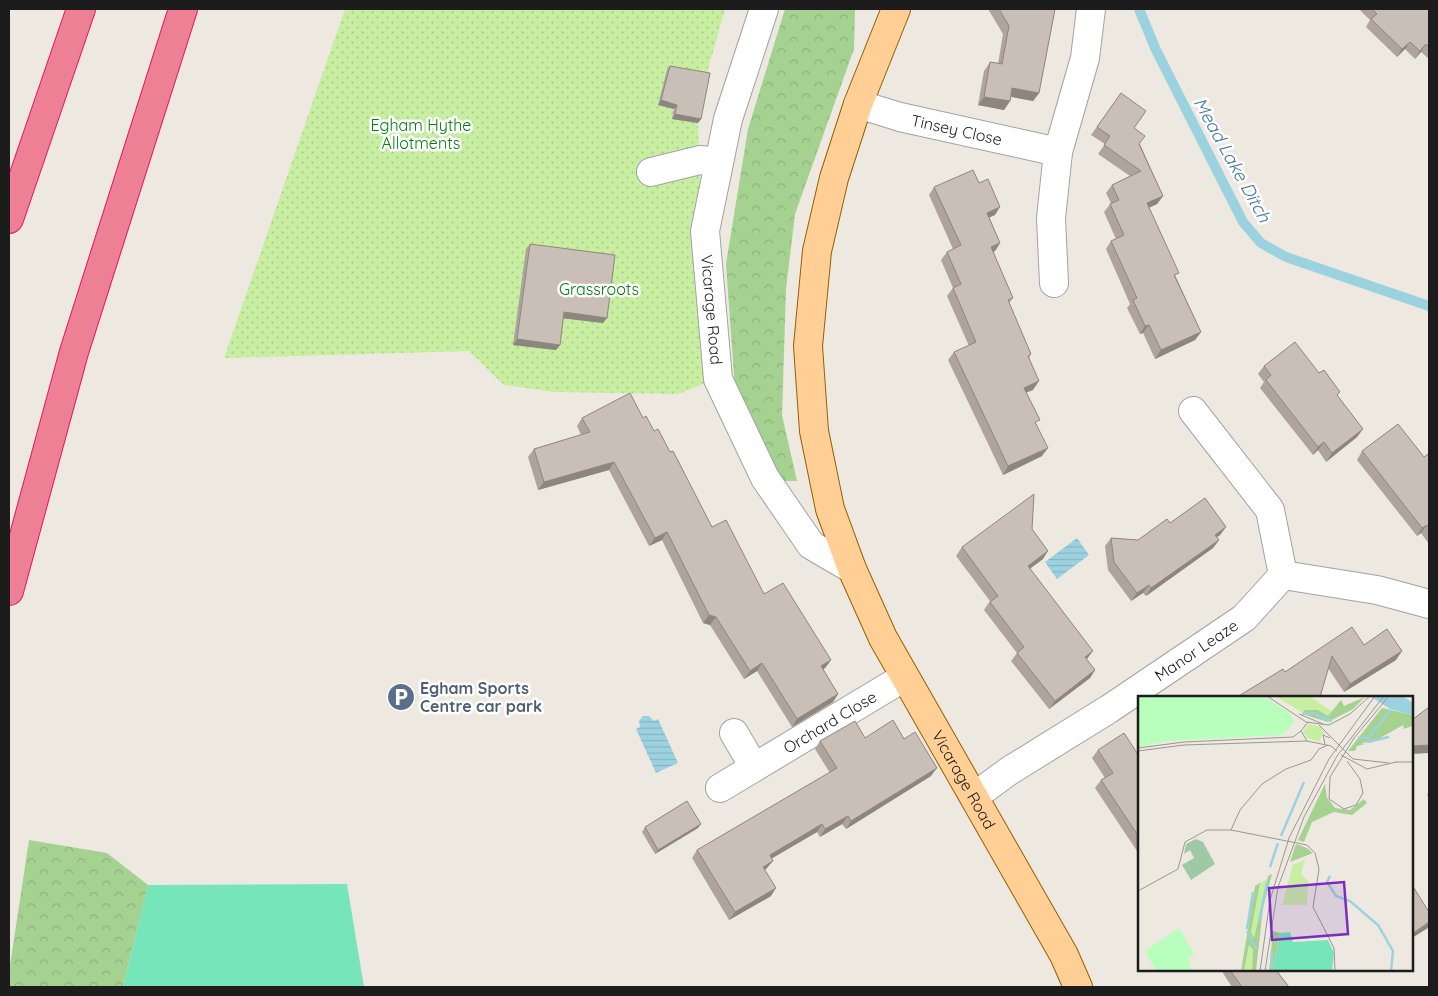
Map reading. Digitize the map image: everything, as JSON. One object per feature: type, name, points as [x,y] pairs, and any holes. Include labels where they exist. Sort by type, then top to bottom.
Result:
[{"type":"highway","points":[[9,219],[81,9]]},
{"type":"highway","points":[[9,591],[74,352],[182,9]]},
{"type":"main road","name":"Vicarage Road","points":[[896,9],[858,104],[834,178],[817,251],[808,346],[814,431],[830,509],[852,569],[883,638],[903,678],[975,796],[1064,955],[1078,987]]},
{"type":"street","name":"Vicarage Road","points":[[764,9],[728,119],[705,231],[710,354],[718,379],[765,478],[811,545],[852,569]]},
{"type":"street","points":[[1054,283],[1051,218],[1058,152],[1085,58],[1091,9]]},
{"type":"street","name":"Tinsey Close","points":[[858,104],[900,117],[1058,152]]},
{"type":"street","points":[[651,172],[700,160],[719,162]]},
{"type":"street","points":[[1193,411],[1270,510],[1283,575],[1377,590],[1429,604]]},
{"type":"street","name":"Manor Leaze","points":[[975,796],[1009,771],[1109,709],[1244,618],[1283,575]]},
{"type":"street","name":"Orchard Close","points":[[720,788],[903,678]]},
{"type":"street","points":[[734,733],[754,767]]},
{"type":"green space","name":"Egham Hythe Allotments","points":[[345,9],[725,9],[707,73],[698,123],[706,383],[678,394],[556,392],[504,385],[469,351],[224,358]]},
{"type":"green space","points":[[785,9],[855,9],[854,49],[795,214],[786,289],[782,415],[797,481],[778,481],[735,389],[726,264],[748,129]]},
{"type":"green space","points":[[29,840],[107,853],[148,885],[123,987],[9,987],[9,972]]},
{"type":"green space","points":[[347,884],[364,987],[123,987],[148,885]]},
{"type":"water","points":[[1077,538],[1089,555],[1057,579],[1045,562]]},
{"type":"water","points":[[643,716],[649,716],[654,721],[658,719],[678,763],[656,773],[636,729],[640,727],[639,721]]},
{"type":"building","points":[[999,9],[1055,9],[1039,93],[1012,88],[1010,101],[984,97],[990,62],[1002,64],[1009,26]]},
{"type":"building","points":[[1372,9],[1429,9],[1429,47],[1426,44],[1420,51],[1410,42],[1402,49],[1371,19],[1377,14]]},
{"type":"building","points":[[670,66],[710,73],[701,119],[675,114],[677,105],[661,100]]},
{"type":"building","points":[[1121,93],[1146,111],[1134,128],[1145,136],[1139,144],[1163,196],[1147,203],[1179,273],[1174,275],[1201,332],[1161,350],[1149,325],[1145,326],[1133,300],[1137,298],[1111,241],[1124,235],[1110,204],[1119,200],[1112,185],[1141,171],[1104,145],[1110,136],[1097,127]]},
{"type":"building","points":[[973,170],[979,183],[988,179],[1000,207],[987,213],[1000,243],[991,247],[1013,298],[1008,300],[1031,354],[1028,356],[1039,381],[1024,388],[1040,420],[1035,422],[1048,448],[1008,466],[954,352],[976,342],[953,288],[961,284],[947,252],[961,245],[934,187]]},
{"type":"building","points":[[530,244],[615,255],[607,318],[564,312],[560,345],[517,339]]},
{"type":"building","points":[[1295,342],[1319,373],[1324,370],[1340,392],[1337,395],[1363,429],[1332,453],[1324,442],[1318,447],[1266,380],[1271,375],[1264,366]]},
{"type":"building","points":[[630,393],[643,418],[646,416],[654,431],[658,429],[670,452],[673,451],[712,527],[726,520],[764,594],[783,583],[831,660],[821,666],[838,694],[797,719],[762,663],[750,671],[716,617],[709,615],[667,532],[655,538],[614,462],[544,482],[534,449],[590,432],[582,418]]},
{"type":"building","points":[[1398,424],[1424,457],[1428,454],[1429,456],[1429,528],[1427,525],[1422,528],[1362,451]]},
{"type":"building","points":[[1034,494],[1032,529],[1048,551],[1028,566],[1093,651],[1085,657],[1095,670],[1055,701],[1017,653],[1024,647],[990,602],[998,596],[962,547]]},
{"type":"building","points":[[1205,498],[1226,527],[1215,535],[1219,540],[1151,588],[1149,585],[1137,593],[1114,562],[1111,538],[1138,540],[1167,519],[1170,523]]},
{"type":"building","points":[[1352,627],[1364,645],[1387,629],[1402,651],[1350,684],[1332,656],[1320,696],[1239,696],[1283,669],[1285,672]]},
{"type":"building","points":[[1429,707],[1429,745],[1413,746],[1413,719]]},
{"type":"building","points":[[893,720],[904,739],[915,732],[937,768],[851,821],[848,816],[825,829],[822,824],[770,855],[773,861],[763,867],[776,888],[735,912],[697,850],[837,768],[820,741],[855,721],[865,738]]},
{"type":"building","points":[[1124,733],[1138,754],[1138,836],[1101,780],[1113,773],[1098,750]]},
{"type":"building","points":[[687,801],[701,824],[658,850],[645,827]]},
{"type":"building","points":[[1413,887],[1429,912],[1429,922],[1413,933]]},
{"type":"building","points":[[1231,971],[1277,971],[1289,987],[1242,987]]},
{"type":"waterway","name":"Mead Lake Ditch","points":[[1139,9],[1156,50],[1243,222],[1261,243],[1286,257],[1429,306]]},
{"type":"place","name":"Egham Sports Centre car park","points":[[401,697]]},
{"type":"park label","name":"Grassroots","points":[[599,289]]}]
